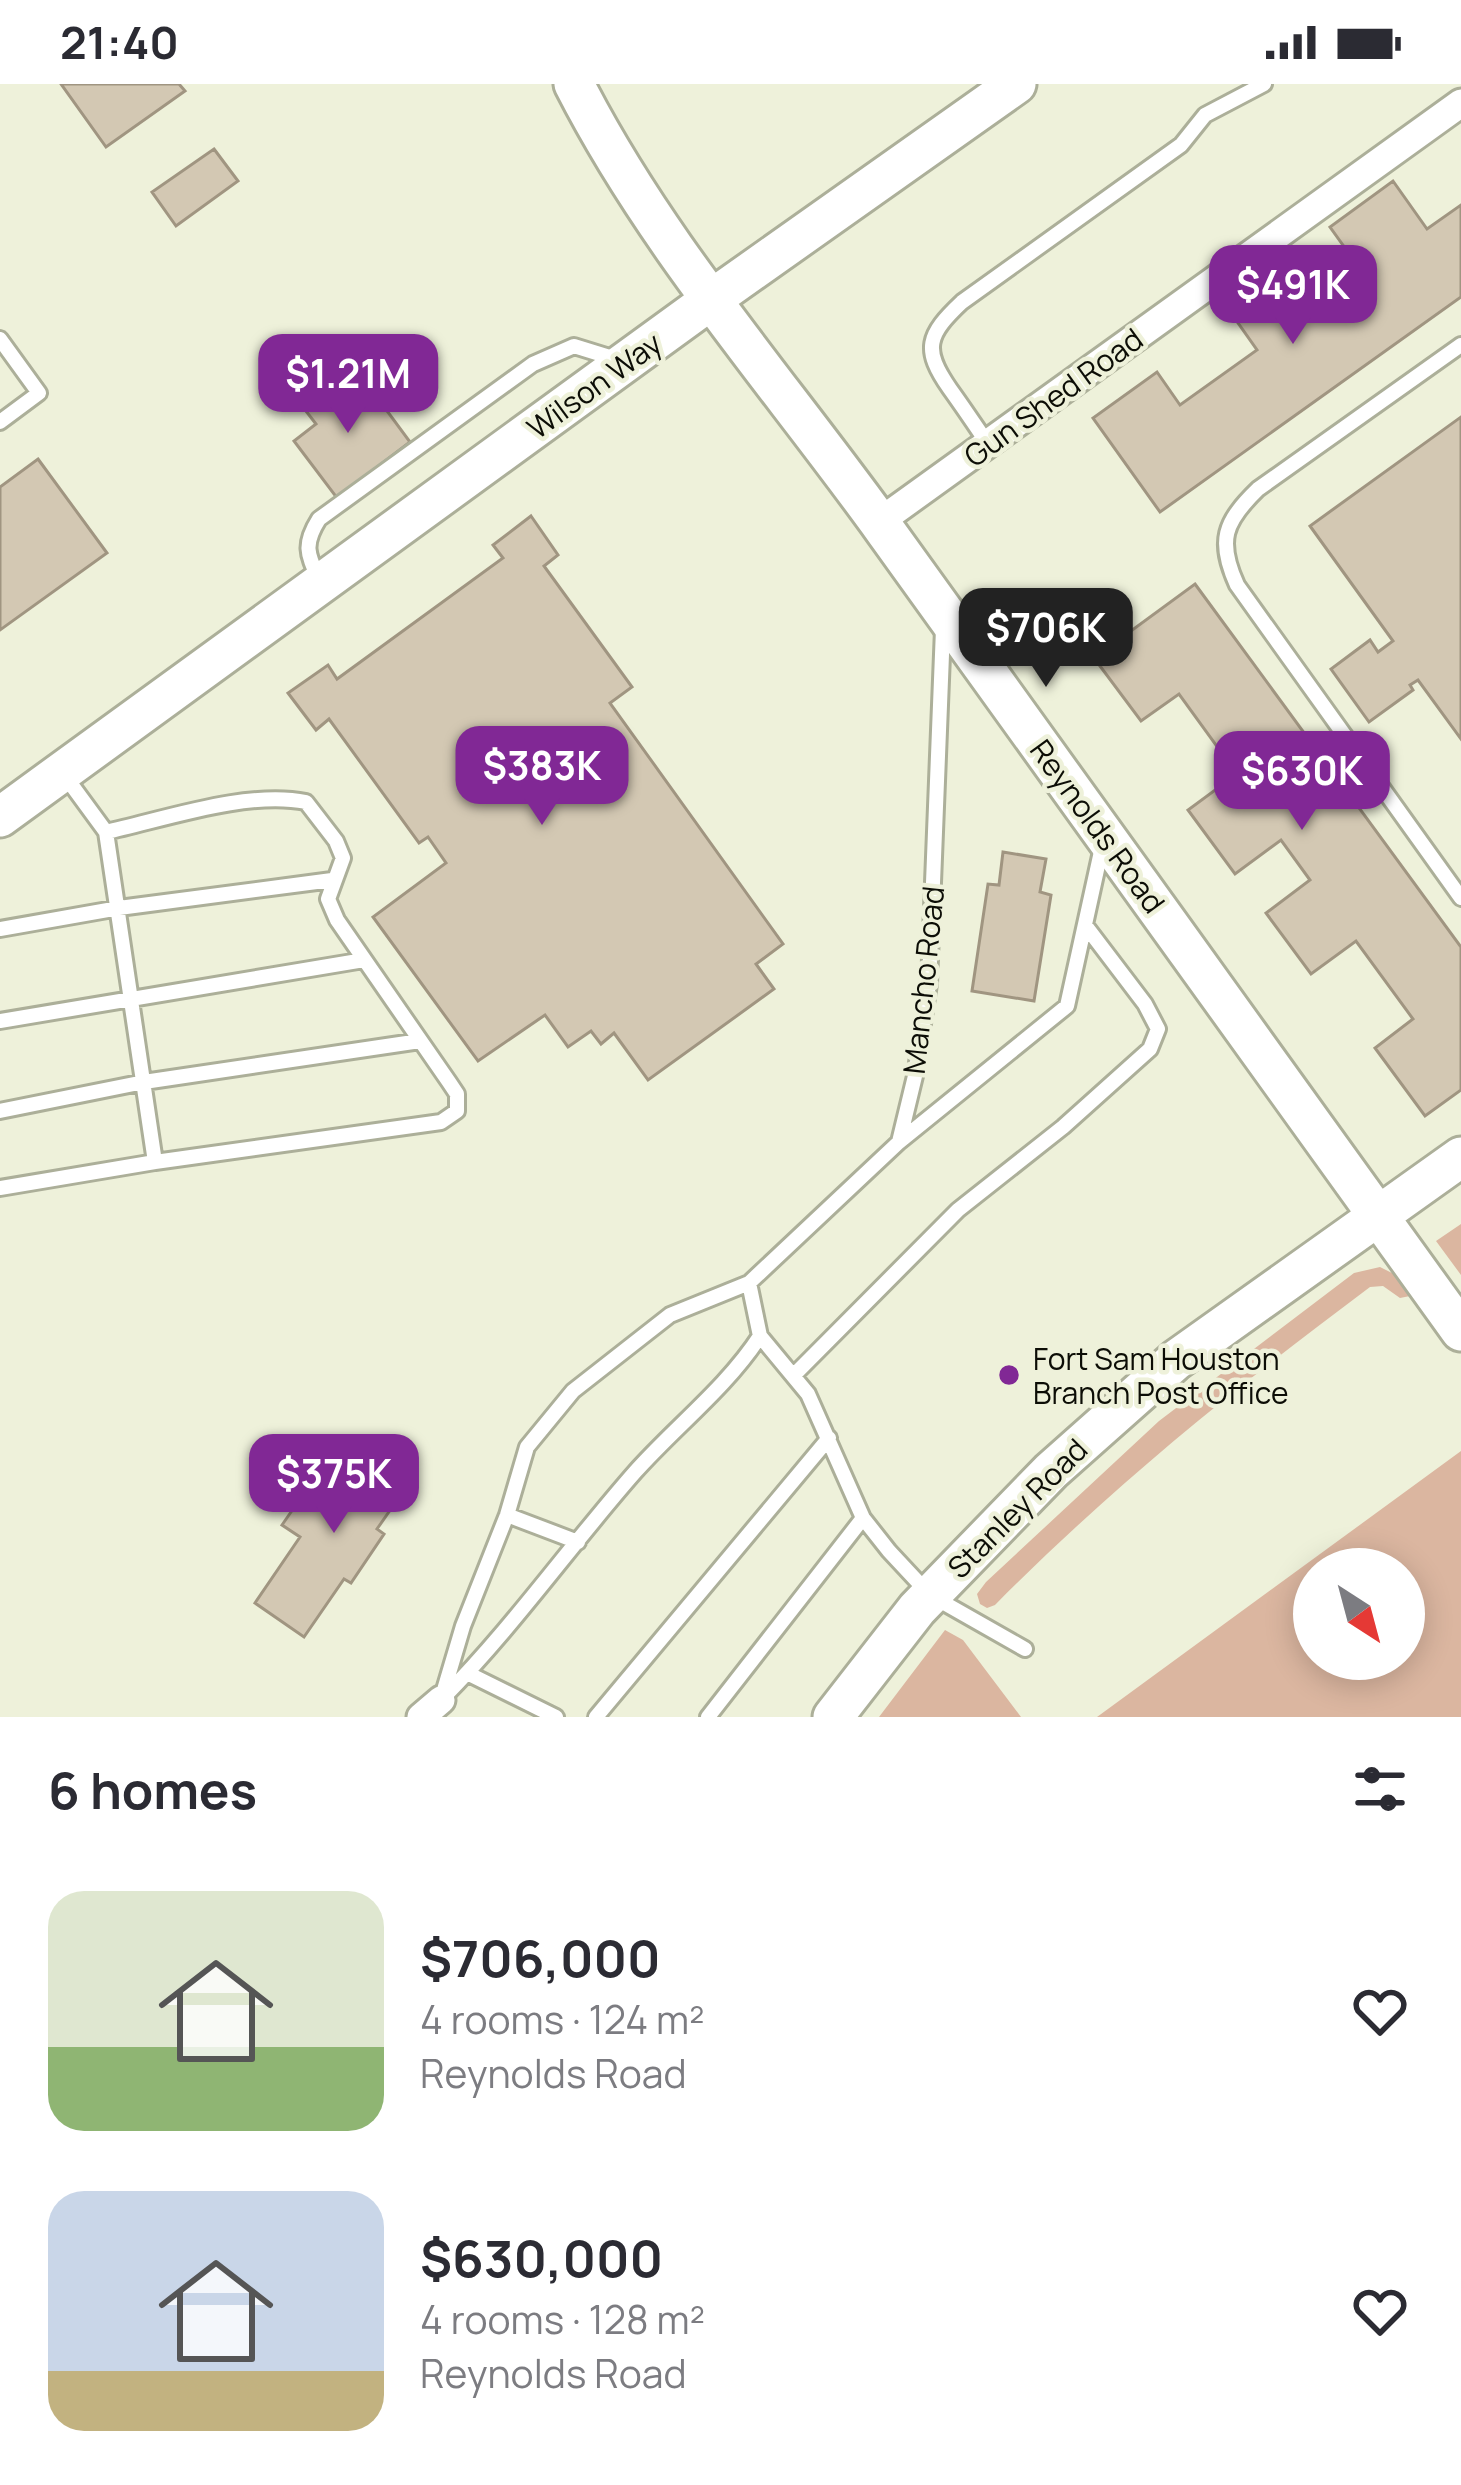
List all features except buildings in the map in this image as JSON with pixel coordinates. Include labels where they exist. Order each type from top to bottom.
[{"type":"street","name":"Reynolds Road","points":[[574,84],[608,152],[712,299],[879,522],[1461,1330]]},
{"type":"street","name":"Wilson Way","points":[[0,817],[1016,84]]},
{"type":"street","name":"Gun Shed Road","points":[[879,522],[1461,104]]},
{"type":"street","name":"Stanley Road","points":[[833,1717],[930,1595],[1034,1487],[1176,1360],[1461,1157]]},
{"type":"lane","points":[[988,444],[931,362],[930,345],[940,322],[1181,145],[1205,115],[1264,84]]},
{"type":"lane","points":[[0,339],[39,393],[0,422]]},
{"type":"lane","points":[[1461,345],[1258,489],[1236,511],[1226,534],[1225,558],[1237,585],[1461,898]]},
{"type":"lane","points":[[321,584],[308,553],[308,536],[319,519],[479,401],[533,364],[574,346],[627,362]]},
{"type":"lane","name":"Mancho Road","points":[[899,1142],[929,984],[944,612]]},
{"type":"lane","points":[[62,772],[106,832],[155,1162]]},
{"type":"lane","points":[[0,1188],[441,1122],[457,1111],[457,1094],[337,920],[328,899],[343,858],[306,802],[284,797],[244,802],[106,832]]},
{"type":"lane","points":[[431,1709],[507,1515],[527,1447],[573,1391],[670,1315],[749,1283],[899,1142],[1067,1006],[1104,836]]},
{"type":"lane","points":[[0,929],[332,880]]},
{"type":"lane","points":[[793,1376],[958,1210],[1063,1127],[1150,1048],[1158,1029],[1145,1004],[1085,925]]},
{"type":"lane","points":[[0,1021],[364,960]]},
{"type":"lane","points":[[0,1111],[144,1082],[420,1041]]},
{"type":"lane","points":[[749,1283],[760,1336],[808,1394],[863,1518],[930,1595],[1025,1649]]},
{"type":"lane","points":[[431,1709],[467,1673],[637,1471],[740,1366],[760,1336]]},
{"type":"lane","points":[[596,1717],[829,1438]]},
{"type":"lane","points":[[507,1515],[578,1542]]},
{"type":"lane","points":[[707,1717],[863,1518]]},
{"type":"lane","points":[[467,1673],[556,1717]]},
{"type":"shaded area","points":[[1461,1224],[1461,1275],[1436,1241]]},
{"type":"shaded area","points":[[1380,1267],[1398,1276],[1410,1296],[1400,1298],[1383,1286],[1370,1287],[1176,1439],[995,1605],[980,1604],[977,1594],[986,1582],[1159,1421],[1354,1273]]},
{"type":"shaded area","points":[[1461,1451],[1461,1717],[1097,1717],[1293,1574],[1293,1680],[1425,1680],[1425,1548],[1328,1548]]},
{"type":"shaded area","points":[[945,1630],[963,1640],[1021,1717],[879,1717]]},
{"type":"place","name":"Fort Sam Houston Branch Post Office","points":[[1009,1375]]}]
